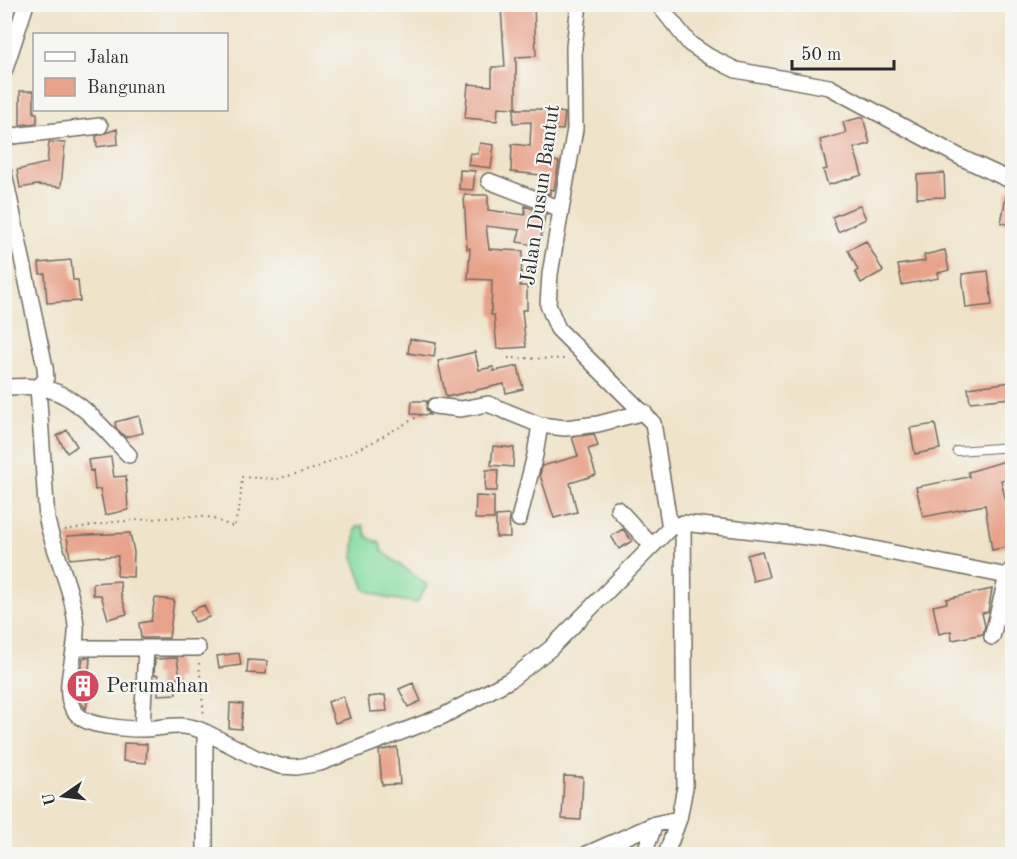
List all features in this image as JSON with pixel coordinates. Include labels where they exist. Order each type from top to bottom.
[{"type":"street","points":[[4,72],[26,4]]},
{"type":"street","name":"Jalan Dusun Bantut","points":[[579,4],[574,47],[575,129],[548,293],[548,305],[558,329],[644,412],[653,423],[656,432],[676,526],[685,787],[668,821]]},
{"type":"street","points":[[658,4],[690,44],[736,70],[829,87],[962,158],[1012,181]]},
{"type":"street","points":[[4,137],[100,126]]},
{"type":"street","points":[[4,173],[45,368],[46,379],[38,387],[44,497],[50,533],[65,576],[76,627],[76,648],[69,698],[77,715],[88,722],[109,727],[142,729],[178,724],[192,726],[256,758],[280,766],[297,767],[320,763],[443,716],[510,680],[550,649],[652,546],[676,526],[825,539],[1010,572],[992,637]]},
{"type":"street","points":[[489,181],[561,209]]},
{"type":"street","points":[[4,387],[38,387],[60,393],[71,399],[129,455]]},
{"type":"street","points":[[435,406],[461,409],[488,404],[540,425],[565,428],[598,424],[644,412]]},
{"type":"street","points":[[519,519],[540,425]]},
{"type":"street","points":[[618,509],[652,546]]},
{"type":"street","points":[[76,648],[198,648]]},
{"type":"street","points":[[142,729],[146,648]]},
{"type":"street","points":[[205,732],[205,855]]},
{"type":"street","points":[[587,855],[668,821]]},
{"type":"street","points":[[644,855],[668,821]]},
{"type":"street","points":[[666,855],[668,821]]},
{"type":"lane","points":[[957,451],[1012,447]]},
{"type":"path","points":[[508,358],[567,358]]},
{"type":"path","points":[[50,533],[114,522],[189,516],[208,517],[234,527],[240,504],[242,477],[277,479],[313,469],[371,443],[435,406]]},
{"type":"path","points":[[198,648],[205,732]]},
{"type":"green space","points":[[363,525],[367,537],[380,543],[382,551],[427,585],[417,603],[386,598],[365,590],[353,557],[356,527]]},
{"type":"building","points":[[534,5],[536,56],[516,57],[516,108],[498,107],[497,121],[465,118],[468,84],[492,86],[492,67],[505,67],[501,8]]},
{"type":"building","points":[[20,91],[33,91],[33,111],[37,113],[37,123],[20,125]]},
{"type":"building","points":[[514,109],[538,109],[565,113],[563,130],[546,129],[546,159],[559,162],[554,190],[550,189],[550,194],[538,190],[541,175],[511,172],[512,144],[530,146],[531,122],[513,123]]},
{"type":"building","points":[[863,117],[870,144],[854,148],[862,175],[828,185],[823,170],[827,169],[820,140],[846,133],[843,122]]},
{"type":"building","points":[[117,129],[118,144],[97,147],[96,136]]},
{"type":"building","points":[[49,142],[65,143],[61,187],[37,185],[20,188],[17,170],[47,163]]},
{"type":"building","points":[[480,143],[494,145],[491,168],[468,165],[470,153],[478,154]]},
{"type":"building","points":[[460,170],[475,171],[473,190],[459,189]]},
{"type":"building","points":[[944,173],[945,197],[917,198],[917,175]]},
{"type":"building","points":[[1007,190],[1012,191],[1012,225],[1001,223]]},
{"type":"building","points":[[464,195],[488,195],[488,210],[525,215],[525,206],[547,214],[539,246],[517,242],[520,230],[486,226],[489,249],[523,251],[520,286],[527,286],[527,310],[522,310],[526,347],[497,349],[494,315],[491,315],[492,280],[468,279],[470,248],[467,249]]},
{"type":"building","points":[[860,205],[866,219],[838,232],[832,217]]},
{"type":"building","points":[[866,241],[883,271],[861,283],[855,272],[858,270],[848,250]]},
{"type":"building","points":[[945,250],[949,270],[938,273],[939,278],[902,285],[898,265],[925,261],[924,255]]},
{"type":"building","points":[[71,260],[73,280],[78,280],[80,301],[47,303],[45,274],[40,274],[39,263]]},
{"type":"building","points":[[988,271],[992,305],[966,308],[962,274]]},
{"type":"building","points":[[410,339],[436,343],[434,357],[408,353]]},
{"type":"building","points":[[475,352],[479,370],[493,367],[494,371],[518,366],[523,389],[506,393],[504,384],[446,397],[438,361]]},
{"type":"building","points":[[1011,382],[1012,398],[970,402],[968,388]]},
{"type":"building","points":[[412,401],[427,401],[426,409],[430,415],[411,414]]},
{"type":"building","points":[[139,416],[143,433],[125,437],[116,428],[115,422]]},
{"type":"building","points":[[935,424],[940,449],[915,454],[910,428]]},
{"type":"building","points":[[67,430],[77,446],[67,453],[57,436]]},
{"type":"building","points":[[594,434],[598,446],[588,449],[596,475],[570,483],[577,512],[554,518],[540,475],[542,466],[578,456],[572,437]]},
{"type":"building","points":[[493,446],[514,448],[513,467],[491,465]]},
{"type":"building","points":[[111,457],[114,477],[126,476],[128,510],[105,515],[100,489],[95,490],[93,470],[90,471],[88,460]]},
{"type":"building","points":[[1012,459],[1012,478],[1001,480],[1012,529],[1012,546],[992,550],[985,505],[923,517],[916,487],[969,477],[968,472]]},
{"type":"building","points":[[486,470],[498,470],[497,491],[485,491]]},
{"type":"building","points":[[476,496],[494,497],[494,519],[475,519]]},
{"type":"building","points":[[509,515],[510,537],[496,537],[496,516]]},
{"type":"building","points":[[623,529],[632,541],[619,549],[611,536]]},
{"type":"building","points":[[130,533],[134,552],[133,577],[117,576],[118,556],[70,559],[67,536]]},
{"type":"building","points":[[762,551],[769,577],[753,581],[747,555]]},
{"type":"building","points":[[120,581],[127,614],[108,619],[101,595],[93,595],[93,583]]},
{"type":"building","points":[[992,589],[988,612],[982,613],[985,626],[983,634],[952,640],[951,631],[939,634],[933,606],[947,603],[946,599]]},
{"type":"building","points":[[155,598],[174,600],[169,638],[141,638],[139,623],[151,621]]},
{"type":"building","points":[[204,605],[209,617],[195,622],[190,611]]},
{"type":"building","points":[[239,653],[241,665],[219,668],[217,656]]},
{"type":"building","points":[[83,658],[90,658],[91,680],[86,709],[81,703],[78,689]]},
{"type":"building","points":[[177,658],[180,678],[175,679],[176,694],[158,695],[158,675],[154,675],[155,659]]},
{"type":"building","points":[[248,660],[267,661],[266,674],[247,673]]},
{"type":"building","points":[[413,683],[421,701],[408,707],[399,689]]},
{"type":"building","points":[[385,695],[387,711],[370,712],[368,697]]},
{"type":"building","points":[[343,696],[350,718],[335,723],[328,702]]},
{"type":"building","points":[[230,703],[243,704],[241,729],[229,728]]},
{"type":"building","points":[[124,743],[147,744],[146,763],[123,761]]},
{"type":"building","points":[[397,747],[400,784],[382,785],[379,751]]},
{"type":"building","points":[[564,776],[583,777],[581,820],[562,819]]},
{"type":"place","name":"Perumahan","points":[[83,686]]}]
